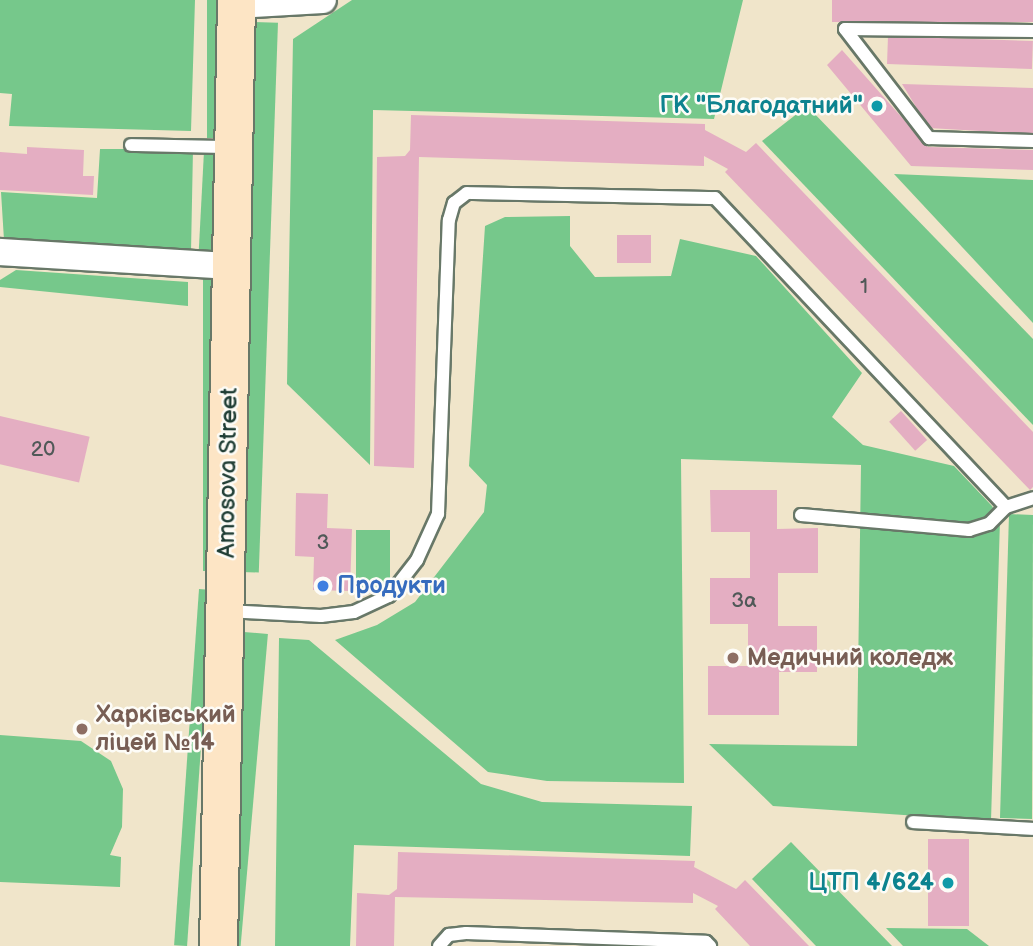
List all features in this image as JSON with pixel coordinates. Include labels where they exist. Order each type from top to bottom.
[{"type":"street","points":[[236,2],[323,0]]},
{"type":"street","name":"Amosova Street","points":[[218,946],[236,2]]},
{"type":"street","points":[[0,252],[230,266]]},
{"type":"lane","points":[[1033,30],[845,29],[929,138],[1033,141]]},
{"type":"lane","points":[[131,145],[233,147]]},
{"type":"lane","points":[[225,611],[321,616],[354,612],[389,596],[418,560],[438,514],[449,220],[454,203],[467,193],[715,198],[1006,507]]},
{"type":"lane","points":[[801,515],[966,530],[989,524],[1006,507],[1033,498]]},
{"type":"lane","points":[[913,822],[1033,829]]},
{"type":"lane","points":[[439,946],[449,936],[466,933],[706,942],[710,946]]},
{"type":"green space","points":[[0,0],[195,0],[191,131],[9,126],[12,94],[0,93]]},
{"type":"green space","points":[[207,0],[225,0],[225,138],[207,138]]},
{"type":"green space","points":[[352,0],[743,0],[714,119],[373,110],[370,465],[287,384],[293,39]]},
{"type":"green space","points":[[253,22],[278,23],[259,573],[234,572]]},
{"type":"green space","points":[[807,106],[1033,339],[1033,425],[762,141]]},
{"type":"green space","points":[[100,149],[193,149],[191,252],[4,240],[1,192],[97,198]]},
{"type":"green space","points":[[204,151],[221,152],[216,251],[199,250]]},
{"type":"green space","points":[[894,174],[1033,180],[1033,323]]},
{"type":"green space","points":[[570,216],[570,246],[595,277],[671,276],[680,239],[756,256],[862,373],[832,417],[863,445],[954,466],[992,506],[1000,520],[991,821],[773,806],[709,744],[857,746],[861,465],[681,459],[684,783],[547,781],[488,772],[335,640],[377,625],[415,602],[484,512],[487,485],[469,466],[485,226],[505,217]]},
{"type":"green space","points":[[16,270],[188,282],[188,306],[0,287],[0,280]]},
{"type":"green space","points":[[203,279],[218,279],[218,571],[203,571]]},
{"type":"green space","points":[[1009,514],[1033,515],[1032,819],[1000,818]]},
{"type":"green space","points":[[356,530],[390,530],[390,592],[356,592]]},
{"type":"green space","points":[[199,589],[212,590],[187,946],[174,945]]},
{"type":"green space","points":[[244,632],[268,634],[241,946],[217,945]]},
{"type":"green space","points":[[279,638],[309,640],[481,784],[542,802],[692,806],[690,856],[354,845],[350,946],[275,946]]},
{"type":"green space","points":[[0,735],[81,741],[111,761],[123,789],[122,827],[110,855],[121,857],[120,887],[0,882]]},
{"type":"green space","points":[[791,842],[892,946],[816,946],[752,879]]},
{"type":"green space","points":[[886,928],[967,929],[989,946],[903,946]]},
{"type":"building","points":[[832,0],[1033,0],[1033,22],[832,22]]},
{"type":"building","points":[[888,36],[1033,41],[1032,69],[887,64]]},
{"type":"building","name":"ГК \"Благодатний\"","points":[[842,50],[928,147],[1033,150],[1033,170],[911,166],[827,65]]},
{"type":"building","points":[[902,84],[1033,88],[1033,134],[929,128]]},
{"type":"building","points":[[411,115],[705,124],[705,130],[746,152],[756,143],[1033,432],[1033,487],[1030,490],[725,172],[728,169],[704,156],[704,166],[419,157],[414,468],[374,466],[377,157],[405,156],[410,150]]},
{"type":"building","points":[[27,147],[84,150],[83,176],[94,176],[93,195],[0,190],[0,152],[27,154]]},
{"type":"building","points":[[617,235],[651,235],[651,263],[617,263]]},
{"type":"building","points":[[901,411],[927,440],[915,451],[889,422]]},
{"type":"building","points":[[0,416],[90,437],[79,482],[0,464]]},
{"type":"building","points":[[710,490],[777,490],[777,529],[818,528],[818,573],[778,573],[778,626],[817,626],[817,672],[779,672],[779,715],[708,715],[708,666],[748,666],[748,624],[710,624],[710,578],[750,578],[750,532],[711,532]]},
{"type":"building","points":[[296,493],[328,494],[327,528],[352,529],[350,591],[313,590],[314,557],[295,556]]},
{"type":"building","name":"ЦТП 4/624","points":[[928,839],[969,839],[969,926],[928,926]]},
{"type":"building","points":[[398,852],[695,861],[694,867],[736,889],[745,880],[809,946],[750,946],[715,909],[718,906],[693,893],[693,903],[395,897],[394,946],[356,946],[357,893],[389,895],[397,889]]},
{"type":"place","name":"ГК \"Благодатний\"","points":[[877,106]]},
{"type":"place","name":"Продукти","points":[[323,586]]},
{"type":"place","name":"Медичний коледж","points":[[733,658]]},
{"type":"place","name":"Харківський ліцей №14","points":[[82,729]]},
{"type":"place","name":"ЦТП 4/624","points":[[948,883]]}]
